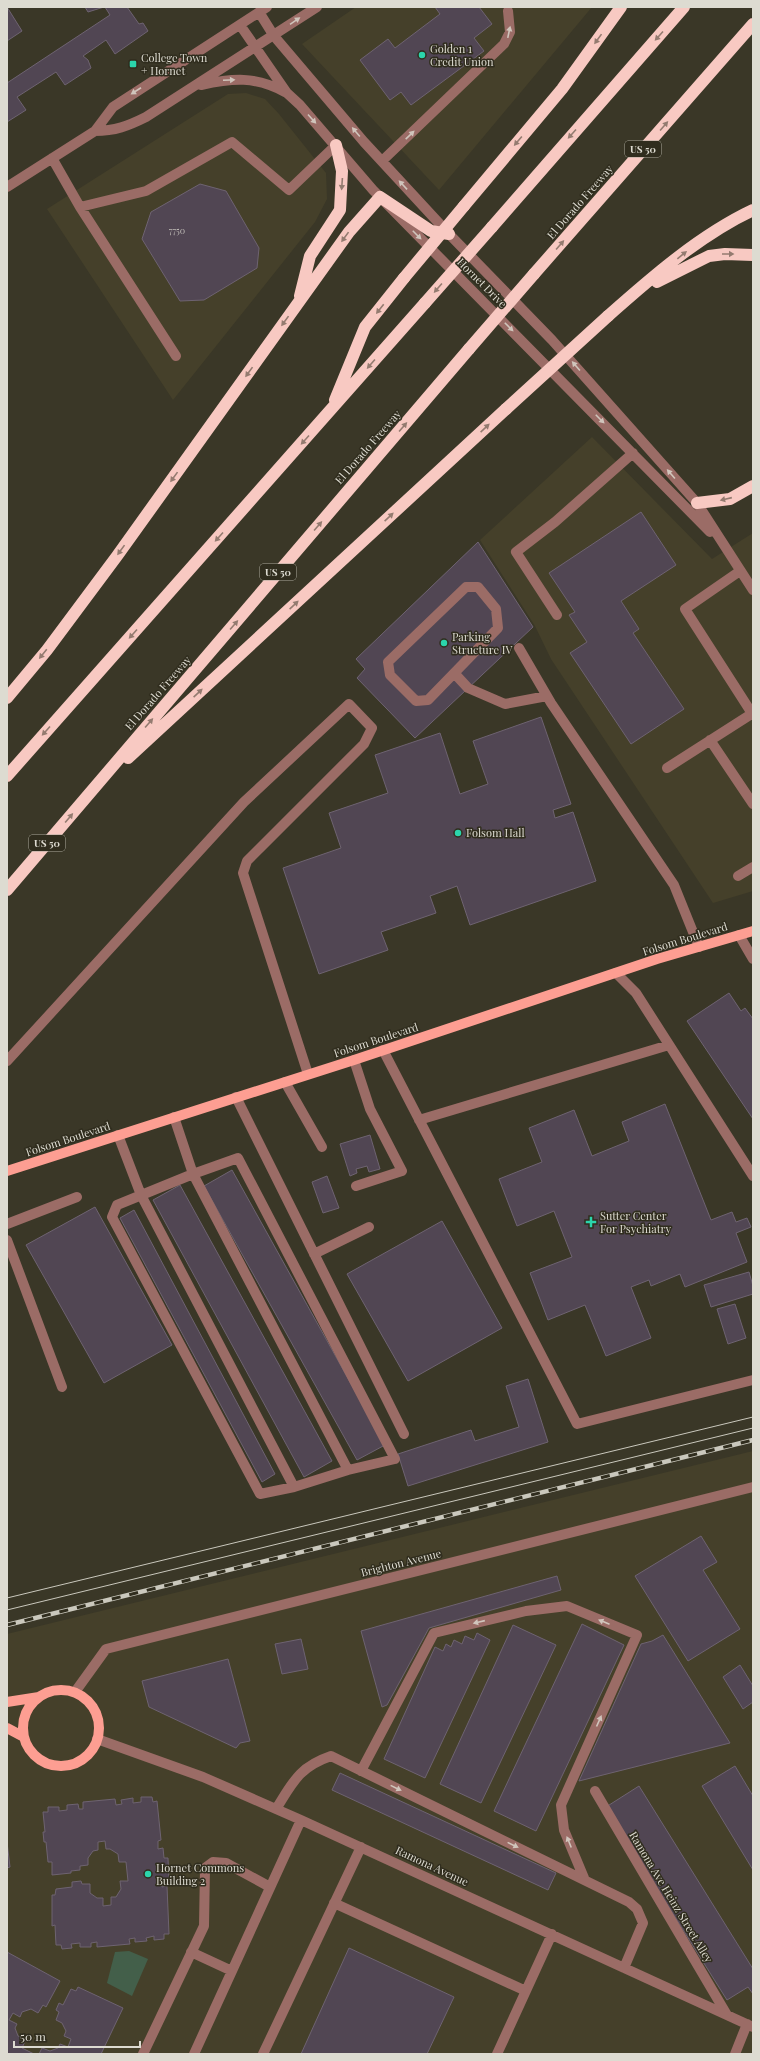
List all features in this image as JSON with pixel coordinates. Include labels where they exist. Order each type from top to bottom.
[{"type":"highway","points":[[331,410],[365,327],[562,88],[621,7]]},
{"type":"highway","points":[[7,776],[331,410],[684,7]]},
{"type":"highway","name":"El Dorado Freeway","points":[[7,890],[469,349],[753,24]]},
{"type":"highway","points":[[298,303],[310,256],[340,210],[342,171],[336,145]]},
{"type":"highway","points":[[7,698],[47,650],[117,556],[349,232],[380,197],[431,231],[449,234]]},
{"type":"highway","points":[[88,796],[608,316],[695,245],[737,217],[753,210]]},
{"type":"highway","points":[[630,297],[709,256],[725,254],[753,255]]},
{"type":"highway","points":[[697,504],[730,499],[753,486]]},
{"type":"main road","name":"Folsom Boulevard","points":[[7,1171],[354,1060],[616,973],[753,931]]},
{"type":"main road","points":[[63,1689],[75,1692],[86,1699],[94,1708],[98,1720],[99,1733],[87,1755],[77,1762],[65,1766],[52,1765],[41,1760],[31,1752],[24,1737],[24,1717],[30,1706],[39,1697],[50,1691],[63,1689]]},
{"type":"main road","points":[[7,1702],[39,1697]]},
{"type":"main road","points":[[7,1728],[24,1737]]},
{"type":"street","points":[[95,131],[112,131],[126,128],[146,117],[317,7]]},
{"type":"street","points":[[7,186],[95,131],[113,107],[263,10]]},
{"type":"street","name":"Hornet Drive","points":[[263,10],[274,36],[382,161],[449,234],[552,340],[697,504],[753,590]]},
{"type":"street","points":[[382,161],[504,44],[510,32],[508,11]]},
{"type":"street","name":"Hornet Drive","points":[[240,25],[287,93],[336,145],[380,197],[723,544]]},
{"type":"street","points":[[191,88],[224,80],[247,79],[261,81],[287,93]]},
{"type":"street","points":[[80,207],[146,191],[232,142],[289,190],[336,145]]},
{"type":"street","points":[[52,158],[80,207],[176,356]]},
{"type":"street","points":[[557,615],[516,552],[555,522],[634,453]]},
{"type":"street","points":[[667,768],[753,714],[685,609],[740,571]]},
{"type":"street","points":[[466,587],[478,587],[496,609],[498,628],[455,674],[428,700],[416,701],[390,675],[388,662],[466,587]]},
{"type":"street","points":[[519,648],[547,696],[674,885],[700,947]]},
{"type":"street","points":[[455,674],[468,688],[505,704],[547,696]]},
{"type":"street","points":[[7,1062],[244,802],[349,704],[372,728],[364,744],[247,861],[243,873],[308,1074]]},
{"type":"street","points":[[710,740],[753,804]]},
{"type":"street","points":[[738,876],[753,867]]},
{"type":"street","points":[[739,935],[753,959]]},
{"type":"street","points":[[616,973],[636,993],[753,1176]]},
{"type":"street","points":[[419,1120],[669,1045]]},
{"type":"street","points":[[383,1050],[577,1424],[753,1380]]},
{"type":"street","points":[[354,1060],[370,1109],[402,1171],[356,1186]]},
{"type":"street","points":[[285,1082],[322,1147]]},
{"type":"street","points":[[236,1097],[404,1434]]},
{"type":"street","points":[[174,1117],[193,1174],[348,1470]]},
{"type":"street","points":[[118,1135],[141,1195],[294,1487]]},
{"type":"street","points":[[238,1158],[395,1459],[348,1470],[294,1487],[260,1494],[112,1217],[117,1205],[141,1195],[238,1158]]},
{"type":"street","points":[[7,1224],[77,1197]]},
{"type":"street","points":[[314,1254],[369,1227]]},
{"type":"street","points":[[7,1240],[62,1387]]},
{"type":"street","name":"Brighton Avenue","points":[[75,1692],[106,1649],[752,1489]]},
{"type":"street","points":[[361,1771],[434,1633],[526,1611],[567,1606],[637,1635],[561,1805],[564,1830],[584,1878]]},
{"type":"street","name":"Ramona Avenue","points":[[97,1739],[203,1777],[361,1847],[750,2025]]},
{"type":"street","points":[[276,1809],[297,1776],[314,1762],[331,1756],[584,1878],[629,1902],[637,1909],[643,1923],[624,1968]]},
{"type":"street","name":"Ramona Ave Heinz Street Alley","points":[[595,1791],[727,2015]]},
{"type":"street","points":[[194,2054],[301,1820]]},
{"type":"street","points":[[263,2054],[361,1847]]},
{"type":"street","points":[[143,2054],[204,1926],[203,1888],[205,1868],[213,1862],[226,1863],[270,1887]]},
{"type":"street","points":[[334,1904],[526,1991]]},
{"type":"street","points":[[497,2054],[552,1934]]},
{"type":"street","points":[[191,1952],[232,1971]]},
{"type":"street","points":[[735,2054],[750,2025]]},
{"type":"shaded area","points":[[356,7],[592,7],[439,190],[302,44]]},
{"type":"shaded area","points":[[246,93],[265,99],[279,114],[326,173],[327,199],[315,222],[173,400],[47,209],[228,94]]},
{"type":"shaded area","points":[[592,437],[712,559],[753,533],[753,891],[713,903],[551,659],[535,626],[480,540]]},
{"type":"shaded area","points":[[753,1451],[753,2054],[7,2054],[7,1634]]},
{"type":"green space","points":[[129,1951],[148,1959],[132,1996],[107,1983],[115,1952]]},
{"type":"building","points":[[7,7],[22,31],[7,41]]},
{"type":"building","points":[[85,7],[104,7],[88,12]]},
{"type":"building","points":[[105,7],[127,7],[139,24],[143,23],[148,31],[115,54],[106,40],[83,56],[88,60],[91,68],[65,85],[56,72],[17,97],[26,110],[7,122],[7,83],[110,15]]},
{"type":"building","name":"Golden 1 Credit Union","points":[[435,7],[479,7],[492,24],[474,38],[484,51],[411,105],[401,92],[390,100],[360,60],[388,39],[395,48],[440,14]]},
{"type":"building","points":[[200,184],[226,191],[259,248],[257,268],[204,300],[180,301],[142,239],[151,212]]},
{"type":"building","points":[[641,512],[676,565],[621,601],[639,629],[633,633],[684,709],[631,744],[570,653],[587,642],[569,615],[575,612],[549,573]]},
{"type":"building","name":"Parking Structure IV","points":[[478,542],[533,627],[415,738],[357,678],[365,669],[356,659]]},
{"type":"building","name":"Folsom Hall","points":[[541,717],[571,804],[553,810],[555,818],[573,812],[596,881],[470,925],[457,886],[430,896],[436,913],[381,932],[388,950],[319,974],[283,868],[341,848],[329,813],[388,793],[375,755],[440,733],[460,794],[488,784],[473,741]]},
{"type":"building","points":[[729,993],[741,1011],[745,1008],[753,1019],[753,1119],[687,1021]]},
{"type":"building","points":[[665,1104],[711,1220],[732,1212],[736,1222],[747,1218],[751,1227],[736,1233],[747,1262],[685,1287],[680,1274],[651,1286],[649,1280],[631,1287],[651,1338],[606,1356],[585,1305],[548,1320],[530,1273],[572,1257],[554,1211],[517,1226],[499,1179],[542,1162],[529,1128],[574,1110],[592,1156],[629,1141],[622,1122]]},
{"type":"building","points":[[370,1135],[380,1169],[369,1172],[367,1166],[356,1169],[357,1173],[350,1176],[340,1144]]},
{"type":"building","points":[[232,1170],[385,1445],[357,1460],[204,1186]]},
{"type":"building","points":[[327,1176],[339,1208],[323,1213],[312,1182]]},
{"type":"building","points":[[180,1185],[332,1461],[304,1477],[153,1200]]},
{"type":"building","points":[[95,1207],[172,1345],[104,1383],[26,1245]]},
{"type":"building","points":[[134,1210],[275,1474],[262,1482],[120,1218]]},
{"type":"building","points":[[442,1221],[502,1328],[408,1381],[347,1274]]},
{"type":"building","points":[[749,1272],[753,1286],[753,1294],[711,1307],[704,1285]]},
{"type":"building","points":[[735,1304],[746,1338],[728,1344],[717,1309]]},
{"type":"building","points":[[528,1379],[548,1442],[408,1486],[398,1454],[471,1430],[475,1441],[519,1427],[506,1386]]},
{"type":"building","points":[[701,1536],[717,1562],[703,1570],[740,1629],[688,1661],[635,1576]]},
{"type":"building","points":[[557,1576],[561,1590],[429,1628],[387,1705],[382,1707],[361,1631]]},
{"type":"building","points":[[582,1624],[624,1645],[536,1831],[494,1811]]},
{"type":"building","points":[[513,1625],[556,1645],[481,1803],[440,1784]]},
{"type":"building","points":[[477,1633],[490,1640],[425,1778],[384,1759],[435,1647],[443,1651],[446,1644],[451,1647],[454,1640],[462,1644],[465,1636],[474,1640]]},
{"type":"building","points":[[663,1635],[730,1743],[579,1781],[641,1644],[652,1641]]},
{"type":"building","points":[[301,1639],[308,1669],[282,1674],[275,1644]]},
{"type":"building","points":[[228,1659],[250,1741],[240,1743],[236,1748],[149,1707],[142,1681]]},
{"type":"building","points":[[740,1665],[753,1686],[753,1702],[743,1709],[723,1677]]},
{"type":"building","points":[[735,1766],[753,1796],[753,1870],[702,1786]]},
{"type":"building","points":[[340,1773],[556,1873],[548,1890],[332,1790]]},
{"type":"building","points":[[639,1786],[753,1969],[753,1994],[748,1987],[727,2000],[606,1807]]},
{"type":"building","name":"Hornet Commons Building 2","points":[[141,1797],[152,1797],[153,1802],[157,1801],[161,1840],[158,1841],[158,1849],[163,1848],[164,1858],[168,1858],[169,1881],[162,1883],[162,1887],[167,1886],[169,1934],[164,1934],[164,1939],[154,1940],[154,1936],[146,1938],[147,1941],[135,1942],[135,1938],[129,1939],[130,1944],[97,1947],[97,1942],[91,1943],[91,1947],[80,1947],[80,1943],[71,1944],[72,1948],[62,1949],[61,1945],[56,1945],[55,1925],[52,1926],[52,1895],[55,1895],[56,1889],[72,1887],[72,1882],[81,1881],[82,1884],[90,1884],[90,1893],[97,1898],[103,1898],[103,1906],[111,1905],[111,1897],[116,1897],[121,1889],[120,1881],[128,1881],[126,1862],[119,1862],[118,1854],[110,1849],[106,1849],[105,1841],[98,1842],[98,1850],[93,1851],[88,1858],[88,1865],[80,1866],[80,1870],[71,1871],[71,1873],[52,1875],[52,1862],[48,1862],[46,1842],[44,1842],[43,1832],[45,1832],[43,1812],[48,1812],[48,1807],[59,1807],[59,1811],[67,1810],[67,1805],[78,1804],[79,1809],[83,1809],[83,1802],[115,1799],[116,1805],[122,1804],[121,1800],[133,1798],[133,1803],[141,1802]]},
{"type":"building","points":[[7,1842],[10,1867],[7,1868]]},
{"type":"building","points":[[349,1948],[454,1997],[427,2054],[301,2054]]},
{"type":"building","points":[[7,1952],[60,1981],[46,2007],[43,2005],[38,2013],[31,2009],[22,2012],[20,2017],[13,2013],[9,2020],[17,2024],[15,2028],[18,2036],[26,2039],[22,2048],[34,2054],[7,2054]]},
{"type":"building","points":[[78,1987],[123,2008],[101,2054],[39,2054],[42,2048],[50,2051],[58,2048],[60,2044],[68,2047],[71,2039],[64,2036],[66,2031],[62,2023],[56,2020],[59,2012],[56,2010],[59,2003],[63,2005],[71,1989],[76,1991]]},
{"type":"tram line","points":[[7,1598],[753,1417]]},
{"type":"tram line","points":[[7,1610],[753,1428]]},
{"type":"railway","points":[[7,1625],[753,1440]]},
{"type":"place","name":"Golden 1 Credit Union","points":[[422,55]]},
{"type":"place","name":"College Town + Hornet","points":[[133,64]]},
{"type":"place","name":"Parking Structure IV","points":[[444,643]]},
{"type":"place","name":"Folsom Hall","points":[[458,833]]},
{"type":"place","name":"Sutter Center For Psychiatry","points":[[591,1222]]},
{"type":"place","name":"Hornet Commons Building 2","points":[[148,1874]]}]
